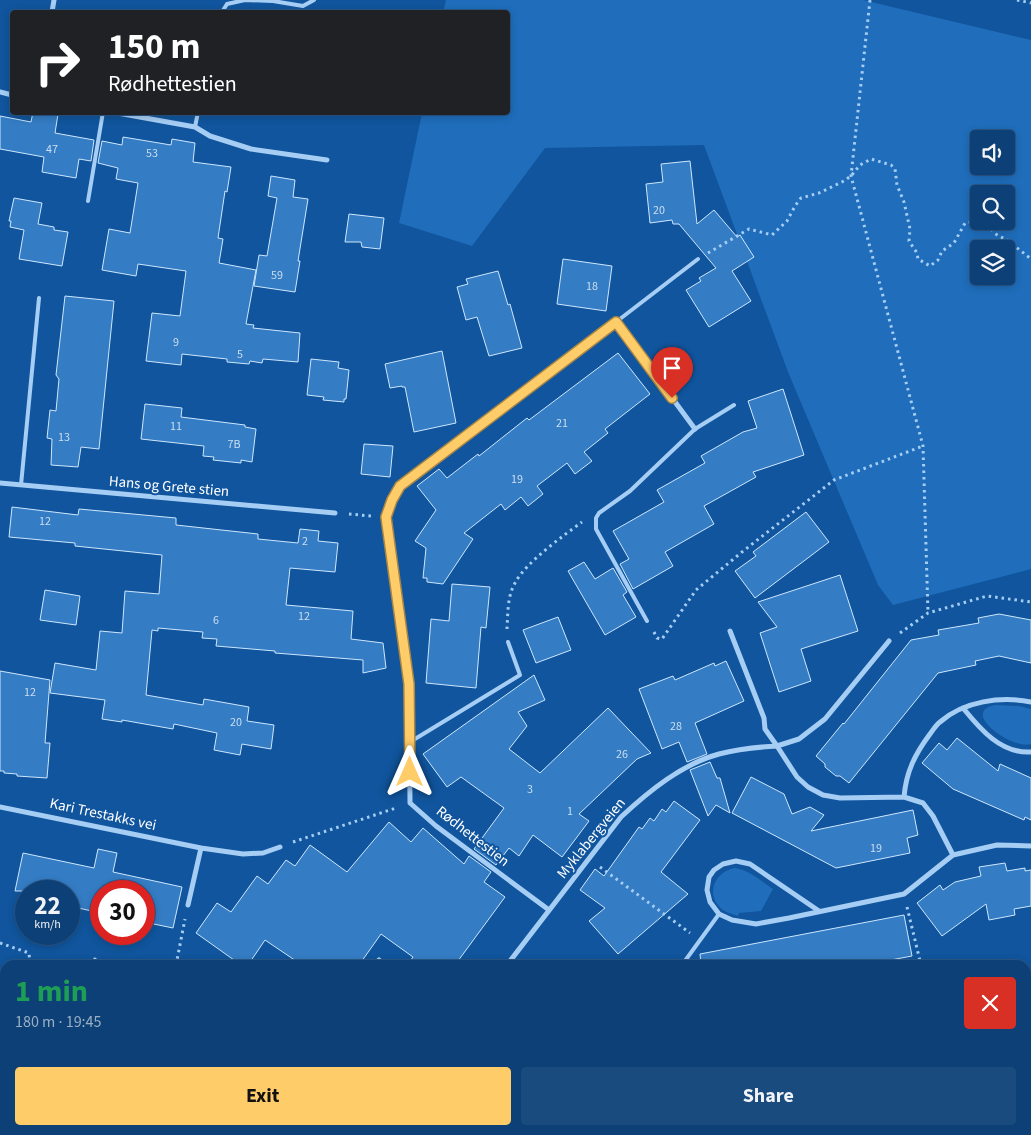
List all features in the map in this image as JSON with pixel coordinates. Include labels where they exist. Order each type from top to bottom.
[{"type":"street","points":[[129,115],[195,127],[210,136],[251,149],[326,160]]},
{"type":"street","points":[[410,803],[409,684],[386,517],[392,500],[400,486],[616,322],[695,428]]},
{"type":"street","name":"Hans og Grete stien","points":[[0,483],[335,513]]},
{"type":"street","points":[[730,631],[764,718],[765,729],[797,777],[823,795],[840,798],[904,797],[923,803],[933,816],[953,856]]},
{"type":"street","name":"Myklabergveien","points":[[511,960],[621,816],[643,796],[693,765],[718,754],[777,746],[799,739],[826,719],[889,641]]},
{"type":"street","points":[[904,797],[905,783],[910,766],[918,750],[939,722],[963,708],[992,700],[1017,699],[1031,702]]},
{"type":"street","points":[[963,708],[978,726],[998,743],[1014,751],[1031,752]]},
{"type":"street","name":"Rødhettestien","points":[[410,803],[436,826],[549,910]]},
{"type":"street","name":"Kari Trestakks vei","points":[[0,807],[201,848],[243,854],[263,853],[280,847]]},
{"type":"street","points":[[819,911],[750,864],[736,861],[723,864],[714,870],[709,877],[707,890],[710,902],[720,914],[732,920],[756,924],[904,894],[953,856],[997,846],[1031,846]]},
{"type":"street","points":[[188,905],[201,848]]},
{"type":"lane","points":[[223,10],[227,4],[244,0],[273,1],[303,6],[314,0]]},
{"type":"lane","points":[[88,201],[102,115]]},
{"type":"lane","points":[[195,127],[197,115]]},
{"type":"lane","points":[[616,322],[698,259]]},
{"type":"lane","points":[[21,485],[39,298]]},
{"type":"lane","points":[[647,621],[596,529],[596,518],[599,513],[630,490],[695,428],[734,405]]},
{"type":"lane","points":[[410,742],[520,675],[508,642]]},
{"type":"lane","points":[[686,960],[720,914]]},
{"type":"path","points":[[870,0],[851,176],[924,446],[928,613]]},
{"type":"path","points":[[1017,0],[1031,3]]},
{"type":"path","points":[[698,259],[749,229],[772,235],[787,221],[801,198],[819,193],[842,182],[851,176],[860,165],[871,159],[893,167],[910,229],[909,241],[918,259],[930,266],[938,260],[942,251],[954,243],[965,223],[970,222]]},
{"type":"path","points":[[992,230],[1031,259]]},
{"type":"path","points":[[662,639],[696,590],[834,480],[924,446]]},
{"type":"path","points":[[335,513],[386,517]]},
{"type":"path","points":[[508,642],[509,600],[515,583],[524,571],[553,544],[584,520],[596,518]]},
{"type":"path","points":[[889,641],[928,613],[987,596],[1031,602]]},
{"type":"path","points":[[280,847],[410,803]]},
{"type":"path","points":[[589,860],[700,940]]},
{"type":"path","points":[[904,894],[920,960]]},
{"type":"path","points":[[177,960],[188,905]]},
{"type":"path","points":[[0,943],[29,953],[30,960]]},
{"type":"shaded area","points":[[446,0],[863,0],[1031,40],[1031,569],[893,605],[878,585],[788,372],[704,145],[545,148],[472,246],[399,223],[422,115],[510,115],[510,10],[444,10]]},
{"type":"shaded area","points":[[995,705],[1019,706],[1031,709],[1031,744],[1012,741],[992,729],[983,715],[985,709]]},
{"type":"shaded area","points":[[734,868],[749,873],[773,889],[761,911],[739,913],[738,916],[725,911],[717,904],[713,892],[714,886],[721,875]]},
{"type":"building","points":[[32,115],[58,115],[55,133],[94,140],[91,161],[79,159],[76,178],[42,172],[44,157],[0,149],[0,116],[31,122]]},
{"type":"building","points":[[123,137],[171,145],[172,139],[195,143],[193,162],[231,167],[227,192],[225,191],[218,238],[223,239],[219,263],[256,270],[246,324],[254,325],[253,328],[300,333],[298,362],[263,359],[262,363],[250,361],[249,364],[227,362],[227,359],[182,354],[181,365],[146,361],[152,313],[180,316],[186,271],[138,264],[136,276],[102,270],[109,229],[130,233],[138,183],[116,179],[118,168],[98,163],[102,141],[122,145]]},
{"type":"building","points":[[690,161],[697,224],[714,210],[737,237],[740,235],[754,257],[732,271],[751,301],[709,327],[686,290],[701,281],[699,278],[716,268],[679,224],[673,224],[672,220],[650,223],[646,184],[663,182],[661,164]]},
{"type":"building","points":[[271,176],[295,180],[293,197],[308,199],[295,292],[254,286],[259,255],[267,256],[277,198],[268,196]]},
{"type":"building","points":[[14,198],[42,203],[38,224],[54,227],[54,230],[68,232],[62,266],[19,259],[24,230],[10,227],[11,221],[9,221]]},
{"type":"building","points":[[349,214],[384,218],[380,249],[362,247],[361,242],[345,242]]},
{"type":"building","points":[[563,259],[612,266],[606,311],[557,304]]},
{"type":"building","points":[[498,271],[508,305],[510,304],[522,348],[489,356],[477,317],[466,320],[457,287],[468,284],[466,279]]},
{"type":"building","points":[[65,296],[114,301],[99,449],[81,447],[78,467],[51,465],[52,439],[47,438],[50,410],[56,411],[59,379],[56,375]]},
{"type":"building","points":[[442,351],[456,423],[414,432],[405,387],[390,388],[385,364]]},
{"type":"building","points":[[618,353],[650,394],[605,429],[608,433],[584,452],[592,461],[575,474],[567,463],[537,486],[543,494],[528,506],[521,497],[505,510],[501,504],[464,533],[473,539],[443,584],[427,582],[427,578],[423,578],[426,548],[415,541],[436,510],[417,486],[439,469],[447,478],[478,454],[479,456],[527,418],[529,420]]},
{"type":"building","points":[[311,359],[339,362],[338,368],[349,370],[346,399],[344,399],[344,402],[323,400],[324,397],[307,395]]},
{"type":"building","points":[[783,389],[804,455],[753,472],[756,477],[704,506],[714,524],[665,552],[673,566],[633,589],[620,564],[629,559],[613,531],[664,502],[657,490],[705,463],[701,456],[743,432],[757,428],[748,401]]},
{"type":"building","points":[[145,404],[182,408],[181,417],[245,425],[245,427],[256,429],[252,462],[241,460],[241,463],[213,460],[214,457],[203,456],[204,446],[141,439]]},
{"type":"building","points":[[364,444],[393,446],[390,477],[361,474]]},
{"type":"building","points":[[12,507],[78,515],[79,509],[176,518],[176,525],[258,534],[258,539],[298,543],[300,529],[319,531],[318,541],[338,543],[335,572],[290,568],[286,605],[353,611],[351,639],[383,643],[386,668],[363,673],[363,660],[216,646],[217,639],[202,638],[203,632],[158,628],[158,631],[152,630],[146,695],[203,705],[204,699],[249,707],[247,721],[274,725],[271,749],[242,744],[240,755],[214,750],[217,733],[174,724],[173,729],[122,720],[122,722],[102,719],[105,700],[50,693],[55,663],[96,670],[100,631],[122,633],[125,591],[159,594],[162,555],[75,546],[75,543],[9,537]]},
{"type":"building","points":[[806,512],[829,542],[755,598],[735,571],[756,556],[753,552]]},
{"type":"building","points":[[584,562],[595,579],[613,568],[627,592],[623,595],[636,617],[605,635],[568,571]]},
{"type":"building","points":[[840,575],[858,631],[801,649],[811,681],[779,692],[760,633],[777,627],[758,602]]},
{"type":"building","points":[[452,584],[490,587],[486,628],[481,627],[476,688],[426,683],[431,619],[449,621]]},
{"type":"building","points":[[45,590],[80,596],[76,625],[40,620]]},
{"type":"building","points":[[999,614],[1031,620],[1031,663],[999,656],[975,661],[976,665],[938,673],[849,783],[825,767],[825,764],[816,756],[911,640],[939,635],[938,630],[979,623],[978,618]]},
{"type":"building","points":[[558,617],[571,650],[536,663],[523,630]]},
{"type":"building","points":[[726,661],[744,701],[695,723],[707,754],[687,762],[679,742],[662,749],[639,689],[673,676],[675,680],[714,663],[715,666]]},
{"type":"building","points":[[0,671],[50,680],[45,743],[50,743],[47,778],[17,776],[17,774],[0,771]]},
{"type":"building","points":[[534,675],[545,700],[518,712],[527,726],[509,749],[540,773],[608,708],[651,753],[637,759],[579,814],[589,821],[562,857],[533,835],[519,856],[509,848],[496,865],[474,849],[504,808],[461,777],[447,787],[423,754]]},
{"type":"building","points":[[957,738],[998,771],[1000,764],[1031,778],[1031,820],[1025,817],[1024,820],[953,789],[922,763],[939,743],[947,750]]},
{"type":"building","points":[[710,762],[717,778],[720,778],[730,813],[716,805],[708,816],[690,770]]},
{"type":"building","points":[[751,777],[784,794],[792,814],[810,807],[824,815],[811,831],[913,810],[918,835],[907,838],[910,853],[836,868],[732,813]]},
{"type":"building","points":[[674,801],[700,820],[661,872],[688,894],[618,954],[589,921],[605,908],[580,890],[595,869],[604,876],[639,827],[642,829],[650,818],[654,821],[662,809],[666,812]]},
{"type":"building","points":[[389,822],[411,842],[423,828],[464,864],[469,856],[491,872],[484,882],[505,897],[459,960],[411,960],[413,957],[381,934],[363,960],[295,960],[265,940],[251,960],[234,960],[196,933],[217,903],[231,912],[257,876],[268,884],[286,860],[295,866],[310,845],[347,872]]},
{"type":"building","points":[[98,849],[117,853],[113,872],[150,880],[90,880],[90,911],[80,908],[80,880],[17,880],[23,853],[94,868]]},
{"type":"building","points":[[1005,863],[1007,871],[1025,868],[1025,871],[1031,870],[1031,906],[1014,909],[1015,915],[989,920],[986,904],[942,936],[917,903],[940,885],[943,890],[955,882],[981,876],[979,867]]},
{"type":"building","points":[[155,881],[182,887],[173,928],[155,924]]},
{"type":"building","points":[[904,915],[912,956],[891,960],[701,960],[700,954]]},
{"type":"route","points":[[410,772],[409,684],[386,517],[392,500],[400,486],[616,322],[672,398]]}]
